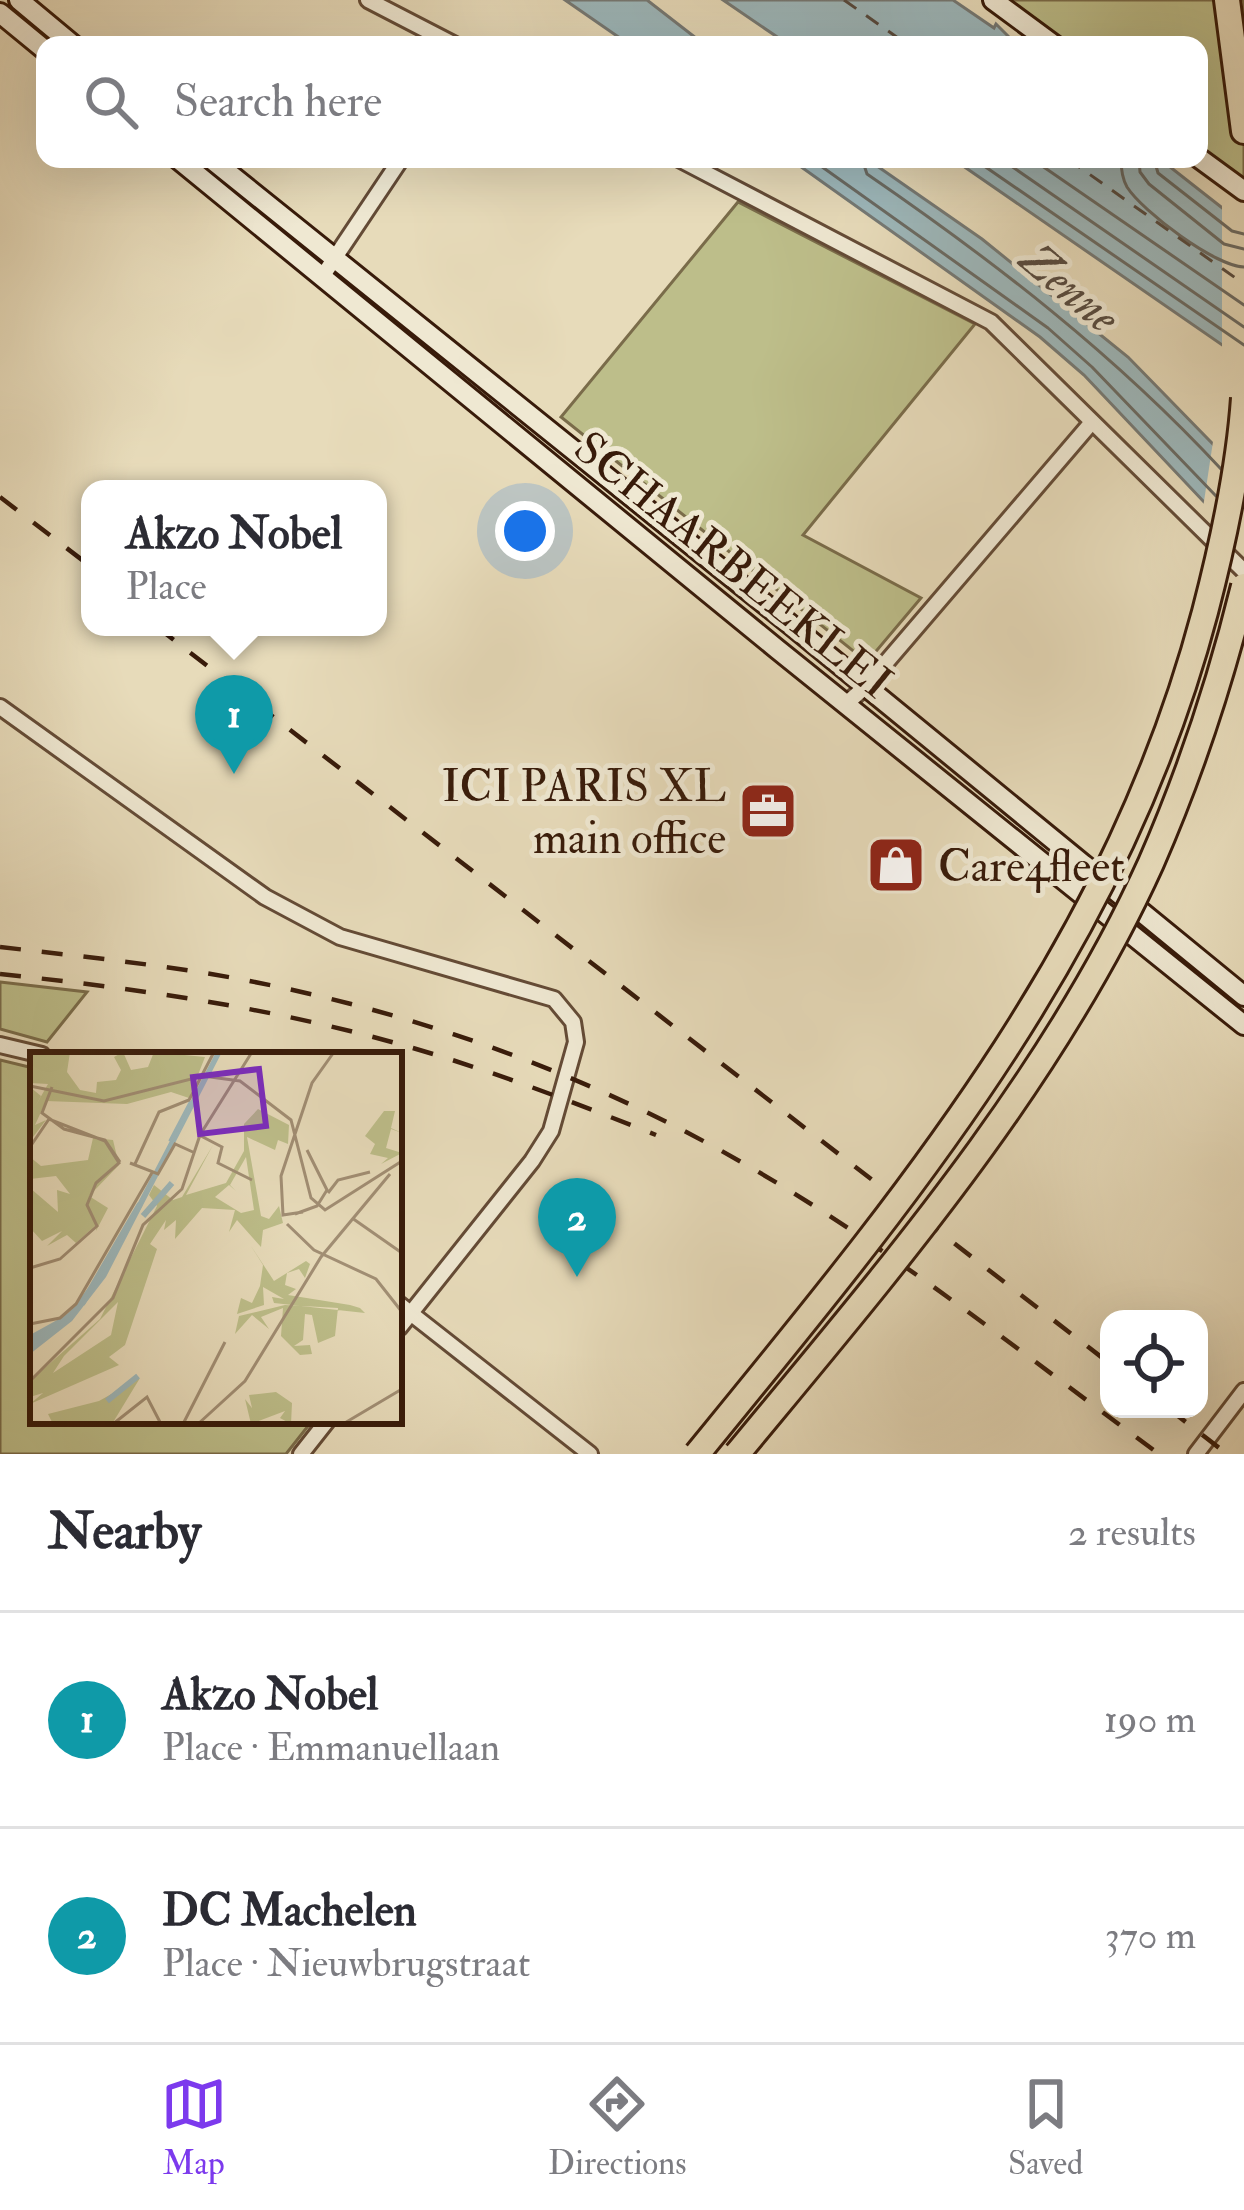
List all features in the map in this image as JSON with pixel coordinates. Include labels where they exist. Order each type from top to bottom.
[{"type":"highway","points":[[1227,0],[1244,131]]},
{"type":"highway","points":[[697,1454],[951,1132],[1044,993],[1084,922],[1137,812],[1194,654],[1221,551],[1244,398]]},
{"type":"highway","points":[[737,1454],[936,1207],[1072,1009],[1140,885],[1170,818],[1226,659],[1244,586]]},
{"type":"main road","points":[[19,0],[63,36]]},
{"type":"main road","points":[[993,0],[1042,36]]},
{"type":"main road","points":[[0,13],[36,43]]},
{"type":"main road","points":[[1208,165],[1244,191]]},
{"type":"main road","name":"SCHAARBEEKLEI","points":[[190,168],[327,268],[866,686],[1244,996]]},
{"type":"main road","name":"SCHAARBEEKLEI","points":[[221,168],[327,268],[845,705],[1244,1024]]},
{"type":"street","points":[[368,0],[438,36]]},
{"type":"street","points":[[327,268],[395,168]]},
{"type":"street","points":[[696,168],[992,322],[1244,572]]},
{"type":"street","points":[[845,705],[1092,422]]},
{"type":"street","points":[[0,707],[265,897],[340,938],[554,999],[573,1022],[574,1057],[551,1131],[532,1161],[405,1308],[590,1454]]},
{"type":"street","points":[[0,1045],[30,1052]]},
{"type":"street","points":[[1196,1454],[1244,1391]]},
{"type":"street","points":[[302,1454],[325,1424]]},
{"type":"green space","points":[[1002,0],[1244,0],[1244,180],[1208,153],[1208,36],[1050,36]]},
{"type":"green space","points":[[738,202],[975,324],[803,535],[921,598],[867,662],[561,417]]},
{"type":"green space","points":[[0,982],[87,992],[47,1042],[0,1029]]},
{"type":"green space","points":[[0,1060],[30,1067],[30,1424],[310,1424],[286,1454],[0,1454]]},
{"type":"water","points":[[565,0],[647,0],[693,36],[617,36]]},
{"type":"water","points":[[723,0],[953,0],[1008,36],[776,36]]},
{"type":"water","points":[[803,168],[880,168],[982,239],[1128,357],[1244,476],[1244,536],[1040,337]]},
{"type":"water","points":[[966,168],[1171,168],[1244,225],[1244,360]]},
{"type":"pier","points":[[1222,201],[1244,217],[1244,366],[1222,352]]},
{"type":"pier","points":[[1214,435],[1244,467],[1244,542],[1203,508]]},
{"type":"ferry route","points":[[844,0],[895,36]]},
{"type":"ferry route","points":[[1081,168],[1244,284]]},
{"type":"railway","points":[[0,497],[81,559]]},
{"type":"railway","points":[[169,636],[1100,1356]]},
{"type":"railway","points":[[0,947],[234,978],[367,1008],[496,1049],[622,1101],[743,1163],[851,1230],[1159,1454]]},
{"type":"railway","points":[[0,974],[196,1000],[340,1029],[490,1072],[656,1135]]},
{"type":"railway","points":[[1181,1418],[1227,1454]]},
{"type":"place","name":"Akzo Nobel","points":[[234,774]]},
{"type":"place","name":"ICI PARIS XL main office","points":[[768,811]]},
{"type":"place","name":"Care4fleet","points":[[896,865]]},
{"type":"place","name":"DC Machelen","points":[[577,1277]]},
{"type":"water label","name":"Zenne","points":[[1071,287]]}]
